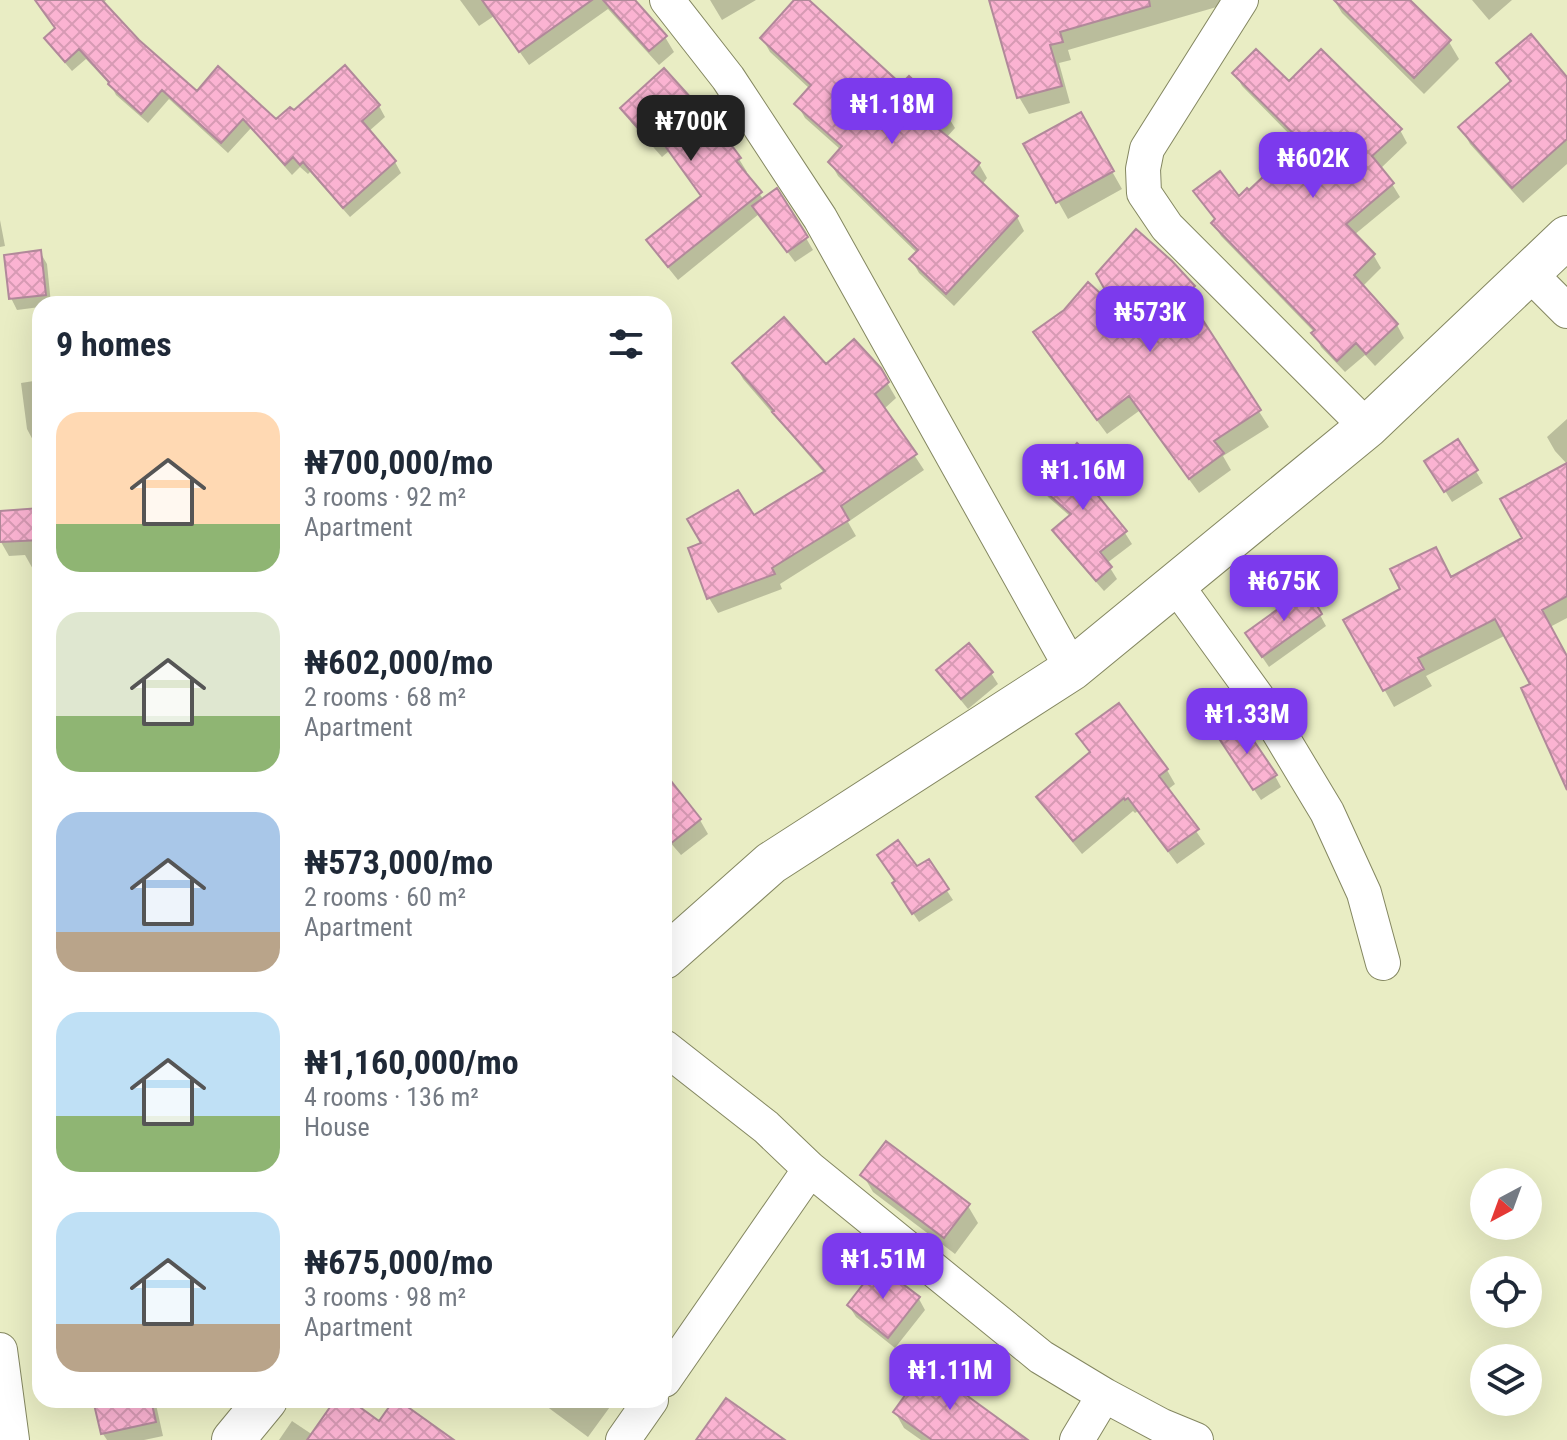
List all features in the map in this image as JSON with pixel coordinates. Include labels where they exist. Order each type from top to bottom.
[{"type":"main road","points":[[672,951],[771,863],[1072,669],[1367,427],[1567,237]]},
{"type":"main road","points":[[233,1440],[259,1408]]},
{"type":"street","points":[[667,0],[728,78],[820,218],[1072,669]]},
{"type":"street","points":[[1241,0],[1147,149],[1143,169],[1144,193],[1167,227],[1367,427]]},
{"type":"street","points":[[1530,274],[1567,311]]},
{"type":"street","points":[[1176,585],[1262,704],[1327,812],[1364,893],[1383,963]]},
{"type":"street","points":[[672,1053],[766,1127],[810,1169],[1041,1357],[1104,1395],[1196,1440]]},
{"type":"street","points":[[672,1368],[810,1169]]},
{"type":"street","points":[[0,1350],[12,1440]]},
{"type":"street","points":[[1077,1440],[1104,1395]]},
{"type":"street","points":[[623,1440],[645,1408]]},
{"type":"building","points":[[35,0],[102,0],[139,40],[197,91],[218,66],[276,119],[290,107],[294,110],[345,65],[380,105],[362,121],[396,161],[343,208],[303,162],[300,165],[293,157],[285,165],[243,119],[221,143],[162,90],[141,114],[108,84],[79,49],[65,62],[44,38],[55,28]]},
{"type":"building","points":[[482,0],[592,0],[519,52]]},
{"type":"building","points":[[603,0],[635,0],[667,36],[649,51]]},
{"type":"building","points":[[794,0],[809,0],[901,84],[909,76],[948,113],[936,127],[980,163],[972,173],[1018,216],[946,294],[909,259],[918,250],[828,162],[842,146],[794,104],[811,85],[760,38]]},
{"type":"building","points":[[989,0],[1149,0],[1150,6],[1060,32],[1063,42],[1050,45],[1062,86],[1017,98]]},
{"type":"building","points":[[1334,0],[1410,0],[1451,40],[1414,78]]},
{"type":"building","points":[[1531,34],[1567,77],[1567,139],[1512,188],[1458,127],[1511,81],[1496,63]]},
{"type":"building","points":[[1256,49],[1289,81],[1321,49],[1402,129],[1372,156],[1394,183],[1346,224],[1375,254],[1354,275],[1398,324],[1366,354],[1356,343],[1337,361],[1311,333],[1315,330],[1211,223],[1215,219],[1193,191],[1220,171],[1239,196],[1298,144],[1299,139],[1232,73]]},
{"type":"building","points":[[664,68],[701,109],[703,107],[741,158],[736,161],[762,192],[668,267],[646,240],[701,196],[660,139],[653,145],[620,108]]},
{"type":"building","points":[[1081,112],[1114,171],[1056,203],[1023,144]]},
{"type":"building","points":[[777,188],[808,237],[787,252],[752,206]]},
{"type":"building","points":[[1136,229],[1195,286],[1186,294],[1261,410],[1214,441],[1224,453],[1189,479],[1129,396],[1097,420],[1033,332],[1064,310],[1088,282],[1114,306],[1096,274]]},
{"type":"building","points":[[41,250],[46,295],[9,299],[4,255]]},
{"type":"building","points":[[784,317],[826,364],[854,339],[881,368],[889,382],[875,394],[917,454],[841,506],[849,520],[772,568],[775,574],[707,599],[688,548],[701,543],[687,519],[738,490],[754,515],[825,471],[732,363]]},
{"type":"building","points":[[1458,439],[1478,470],[1444,492],[1424,461]]},
{"type":"building","points":[[1077,443],[1099,464],[1085,480],[1127,531],[1100,552],[1112,567],[1096,581],[1052,530],[1071,514],[1039,486]]},
{"type":"building","points":[[1567,463],[1567,596],[1542,610],[1567,656],[1567,790],[1521,688],[1530,684],[1495,619],[1418,658],[1424,669],[1383,691],[1343,620],[1400,589],[1390,569],[1436,547],[1451,577],[1522,538],[1500,499]]},
{"type":"building","points":[[32,509],[32,540],[0,542],[0,511]]},
{"type":"building","points":[[1307,588],[1322,614],[1262,657],[1245,633]]},
{"type":"building","points":[[969,643],[993,672],[961,699],[936,670]]},
{"type":"building","points":[[1119,703],[1168,769],[1159,776],[1199,829],[1168,851],[1128,798],[1124,798],[1073,841],[1036,797],[1090,752],[1076,734]]},
{"type":"building","points":[[1241,722],[1277,775],[1253,790],[1218,737]]},
{"type":"building","points":[[672,782],[701,819],[672,843]]},
{"type":"building","points":[[898,840],[917,866],[929,859],[949,889],[912,914],[877,855]]},
{"type":"building","points":[[886,1141],[970,1204],[944,1238],[860,1175]]},
{"type":"building","points":[[878,1265],[920,1297],[888,1338],[847,1305]]},
{"type":"building","points":[[927,1365],[1028,1440],[932,1440],[893,1412]]},
{"type":"building","points":[[726,1398],[785,1440],[696,1440]]},
{"type":"building","points":[[95,1408],[153,1408],[156,1422],[101,1434]]},
{"type":"building","points":[[329,1408],[361,1408],[379,1421],[388,1408],[409,1408],[454,1440],[307,1440]]}]
